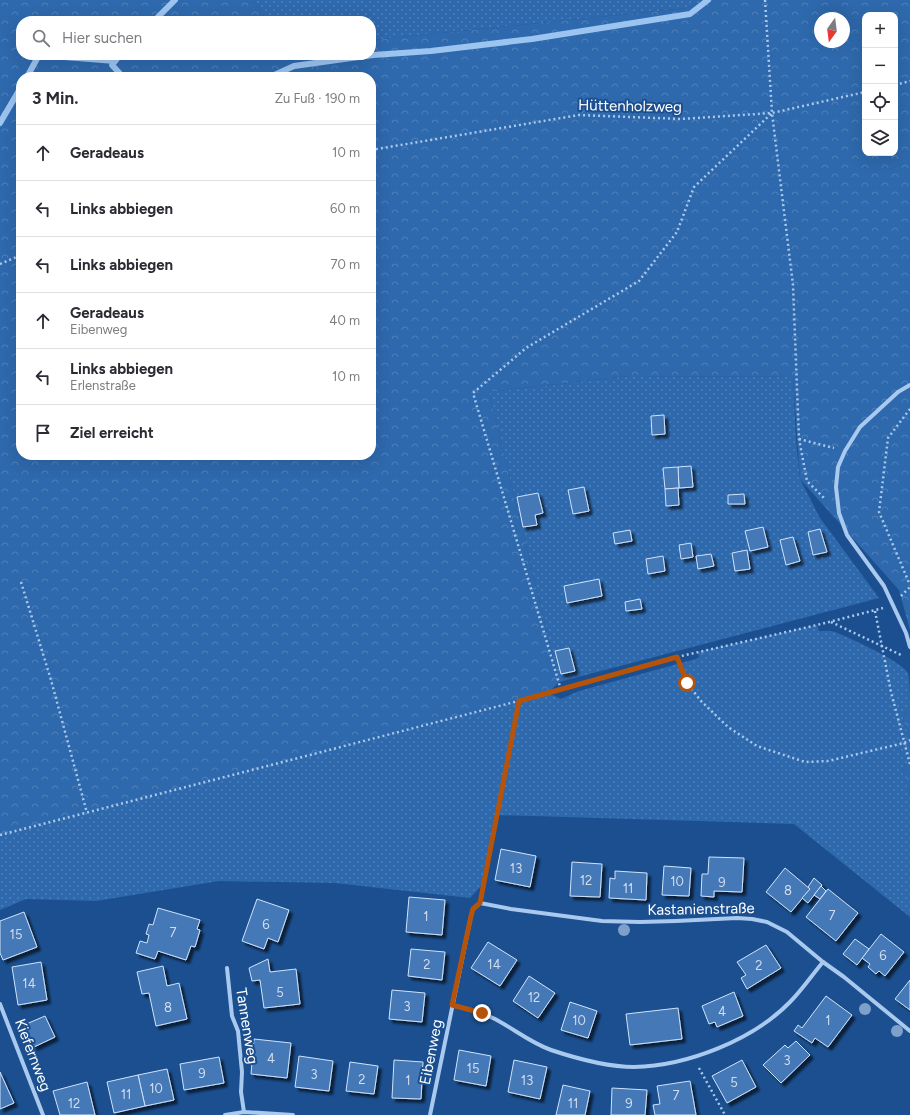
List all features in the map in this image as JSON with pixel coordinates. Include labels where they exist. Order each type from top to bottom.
[{"type":"street","points":[[910,385],[898,392],[860,427],[845,451],[838,468],[836,487],[839,513],[847,535],[884,586],[906,633],[910,648]]},
{"type":"street","name":"Kastanienstraße","points":[[480,903],[545,914],[602,921],[640,922],[737,918],[767,922],[787,932],[910,1031]]},
{"type":"street","name":"Eibenweg","points":[[430,1115],[471,916],[473,909],[480,903]]},
{"type":"street","points":[[452,1005],[482,1013],[549,1050],[580,1059],[611,1066],[634,1067],[663,1064],[696,1057],[727,1045],[776,1014],[790,1002],[823,962]]},
{"type":"street","name":"Tannenweg","points":[[227,968],[232,1016],[238,1031],[242,1072],[241,1092],[244,1112]]},
{"type":"street","name":"Kiefernweg","points":[[0,1004],[43,1115]]},
{"type":"street","points":[[224,1115],[244,1112],[293,1115]]},
{"type":"path","points":[[766,0],[772,113],[793,285],[799,439],[807,480],[839,513]]},
{"type":"path","points":[[898,83],[910,81]]},
{"type":"path","name":"Hüttenholzweg","points":[[376,149],[578,115],[681,119],[772,113],[862,93]]},
{"type":"path","points":[[561,690],[473,393],[526,348],[639,281],[677,232],[694,187],[772,113]]},
{"type":"path","points":[[0,264],[16,257]]},
{"type":"path","points":[[910,409],[888,438],[879,512],[910,585]]},
{"type":"path","points":[[799,439],[845,451]]},
{"type":"path","points":[[21,582],[51,680],[87,813]]},
{"type":"path","points":[[0,835],[561,690],[677,657],[830,622],[893,605]]},
{"type":"path","points":[[875,611],[891,692],[910,764]]},
{"type":"path","points":[[830,622],[903,657]]},
{"type":"path","points":[[677,657],[687,683],[701,701],[728,727],[757,746],[805,762],[828,761],[904,743],[910,740]]},
{"type":"path","points":[[480,903],[519,701]]},
{"type":"path","points":[[696,1057],[701,1072],[725,1115]]},
{"type":"green space","points":[[0,0],[253,0],[264,16],[16,16],[16,60],[376,60],[376,39],[687,8],[706,0],[910,0],[910,630],[899,590],[800,479],[793,377],[629,376],[489,392],[559,682],[548,693],[0,835]]},
{"type":"green space","points":[[253,0],[706,0],[687,8],[376,39],[376,16],[264,16]]},
{"type":"green space","points":[[629,376],[793,377],[796,440],[800,479],[820,518],[879,598],[559,682],[489,392]]},
{"type":"green space","points":[[817,625],[819,631],[835,632],[874,650],[904,668],[908,673],[910,686],[910,710],[905,713],[903,720],[910,738],[910,759],[902,769],[910,794],[910,917],[794,824],[497,815],[483,884],[470,898],[335,883],[219,881],[96,901],[26,899],[0,910],[0,835],[548,693],[561,699],[579,691],[699,658],[698,652]]},
{"type":"green space","points":[[910,710],[910,738],[903,720],[905,713]]},
{"type":"green space","points":[[910,759],[910,794],[902,769]]},
{"type":"building","points":[[664,415],[665,434],[652,435],[651,416]]},
{"type":"building","points":[[691,466],[693,487],[679,488],[678,467]]},
{"type":"building","points":[[678,467],[679,488],[665,489],[663,468]]},
{"type":"building","points":[[584,487],[589,511],[573,514],[568,490]]},
{"type":"building","points":[[678,488],[679,505],[666,506],[665,489]]},
{"type":"building","points":[[538,493],[543,513],[535,515],[537,525],[523,527],[517,497]]},
{"type":"building","points":[[744,494],[745,504],[728,504],[728,495]]},
{"type":"building","points":[[763,527],[768,547],[750,551],[745,531]]},
{"type":"building","points":[[820,529],[827,552],[813,555],[808,532]]},
{"type":"building","points":[[630,530],[632,541],[615,544],[613,533]]},
{"type":"building","points":[[793,537],[800,561],[786,565],[780,540]]},
{"type":"building","points":[[691,543],[693,557],[681,559],[679,545]]},
{"type":"building","points":[[747,550],[750,569],[735,571],[732,553]]},
{"type":"building","points":[[711,554],[714,566],[698,569],[696,556]]},
{"type":"building","points":[[663,556],[665,571],[648,574],[646,559]]},
{"type":"building","points":[[599,579],[602,596],[567,603],[564,586]]},
{"type":"building","points":[[640,599],[642,609],[626,611],[625,602]]},
{"type":"building","points":[[569,648],[575,671],[561,674],[555,651]]},
{"type":"building","points":[[501,849],[536,856],[530,887],[495,880]]},
{"type":"building","points":[[709,857],[744,858],[742,892],[714,891],[714,897],[701,896],[702,874],[708,874]]},
{"type":"building","points":[[572,862],[602,864],[600,897],[570,896]]},
{"type":"building","points":[[664,866],[691,868],[689,896],[662,895]]},
{"type":"building","points":[[785,868],[810,889],[791,912],[766,892]]},
{"type":"building","points":[[615,871],[647,873],[646,900],[609,898],[610,878],[615,879]]},
{"type":"building","points":[[814,878],[822,885],[808,903],[802,898],[810,889],[808,887]]},
{"type":"building","points":[[821,886],[826,891],[820,899],[814,895]]},
{"type":"building","points":[[828,889],[858,913],[836,941],[806,917]]},
{"type":"building","points":[[409,897],[445,900],[442,935],[406,932]]},
{"type":"building","points":[[257,899],[289,910],[278,942],[268,938],[264,949],[242,941]]},
{"type":"building","points":[[158,908],[200,920],[197,929],[200,930],[195,947],[191,946],[186,960],[158,951],[155,959],[136,953],[140,941],[147,943],[149,935],[146,934],[149,924],[153,925]]},
{"type":"building","points":[[24,912],[37,947],[3,960],[0,953],[0,921]]},
{"type":"building","points":[[881,934],[904,952],[885,976],[879,971],[876,974],[868,967],[870,964],[862,958]]},
{"type":"building","points":[[855,939],[869,949],[857,965],[843,954]]},
{"type":"building","points":[[488,942],[517,960],[500,986],[471,968]]},
{"type":"building","points":[[766,945],[781,968],[747,989],[741,978],[746,975],[737,962]]},
{"type":"building","points":[[411,949],[445,952],[442,980],[408,976]]},
{"type":"building","points":[[268,959],[270,972],[296,969],[300,1004],[264,1008],[260,980],[252,981],[249,968]]},
{"type":"building","points":[[41,962],[47,1000],[18,1005],[12,967]]},
{"type":"building","points":[[163,966],[167,986],[179,983],[187,1019],[156,1026],[149,993],[142,994],[137,972]]},
{"type":"building","points":[[529,976],[555,993],[538,1018],[513,1001]]},
{"type":"building","points":[[910,980],[910,1010],[895,999]]},
{"type":"building","points":[[392,990],[425,993],[422,1022],[389,1019]]},
{"type":"building","points":[[734,992],[743,1016],[717,1027],[715,1022],[709,1024],[702,1006]]},
{"type":"building","points":[[826,996],[852,1015],[828,1047],[815,1038],[812,1043],[794,1031],[798,1025],[802,1028]]},
{"type":"building","points":[[570,1002],[597,1011],[588,1038],[561,1030]]},
{"type":"building","points":[[678,1008],[682,1039],[630,1045],[626,1014]]},
{"type":"building","points":[[45,1016],[55,1037],[34,1047],[24,1025]]},
{"type":"building","points":[[254,1039],[291,1043],[287,1078],[251,1074]]},
{"type":"building","points":[[796,1041],[810,1055],[781,1083],[763,1065],[785,1045],[788,1048]]},
{"type":"building","points":[[459,1050],[491,1056],[486,1086],[454,1080]]},
{"type":"building","points":[[299,1056],[333,1061],[329,1091],[295,1087]]},
{"type":"building","points":[[219,1057],[224,1083],[184,1090],[180,1064]]},
{"type":"building","points":[[394,1060],[423,1062],[421,1099],[392,1098]]},
{"type":"building","points":[[514,1060],[547,1067],[540,1099],[508,1092]]},
{"type":"building","points":[[742,1060],[756,1087],[727,1103],[712,1076]]},
{"type":"building","points":[[350,1062],[378,1066],[374,1094],[346,1091]]},
{"type":"building","points":[[167,1069],[174,1100],[145,1106],[138,1075]]},
{"type":"building","points":[[0,1072],[14,1103],[0,1109]]},
{"type":"building","points":[[138,1075],[145,1106],[114,1113],[107,1082]]},
{"type":"building","points":[[690,1081],[696,1115],[655,1115],[653,1105],[660,1104],[657,1086]]},
{"type":"building","points":[[87,1082],[95,1115],[60,1115],[53,1091]]},
{"type":"building","points":[[563,1085],[590,1091],[585,1115],[556,1115]]},
{"type":"building","points":[[612,1088],[647,1090],[645,1115],[611,1115]]},
{"type":"waterway","points":[[159,16],[175,0]]},
{"type":"waterway","points":[[376,55],[431,51],[532,39],[690,14],[708,0]]},
{"type":"waterway","points":[[30,72],[36,60]]},
{"type":"waterway","points":[[102,60],[116,60]]},
{"type":"waterway","points":[[281,72],[294,66],[337,60]]},
{"type":"waterway","points":[[115,61],[112,65],[118,72]]},
{"type":"waterway","points":[[0,123],[16,96]]},
{"type":"route","points":[[482,1013],[452,1005],[471,916],[473,909],[480,903],[519,701],[677,657],[687,683]]}]
